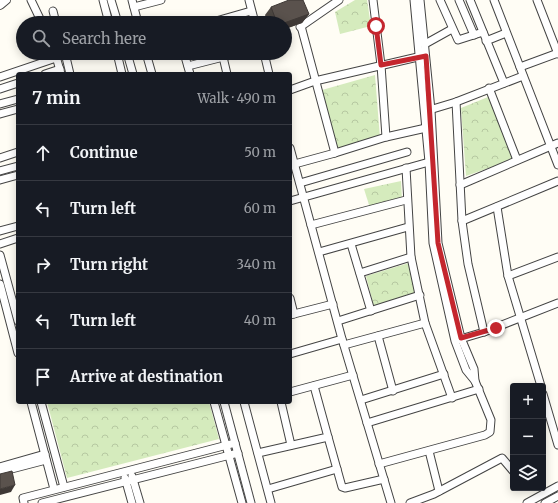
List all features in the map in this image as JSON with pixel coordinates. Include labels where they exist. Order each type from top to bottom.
[{"type":"street","points":[[0,6],[6,0]]},
{"type":"street","points":[[31,0],[39,16]]},
{"type":"street","points":[[103,0],[107,16]]},
{"type":"street","points":[[111,0],[116,16]]},
{"type":"street","points":[[136,16],[133,4],[161,0]]},
{"type":"street","points":[[248,0],[253,16]]},
{"type":"street","points":[[300,27],[339,0]]},
{"type":"street","points":[[373,0],[381,65],[386,137]]},
{"type":"street","points":[[414,0],[423,56],[438,243],[458,340]]},
{"type":"street","points":[[420,0],[425,44],[423,56]]},
{"type":"street","points":[[440,0],[458,40],[483,32]]},
{"type":"street","points":[[459,0],[474,35]]},
{"type":"street","points":[[470,0],[504,83]]},
{"type":"street","points":[[494,0],[523,76],[554,145],[558,165]]},
{"type":"street","points":[[520,67],[558,53],[537,0]]},
{"type":"street","points":[[297,8],[300,27],[335,154]]},
{"type":"street","points":[[53,11],[54,16]]},
{"type":"street","points":[[234,16],[251,11]]},
{"type":"street","points":[[425,44],[452,29]]},
{"type":"street","points":[[486,40],[506,33]]},
{"type":"street","points":[[292,89],[315,81],[423,56]]},
{"type":"street","points":[[0,77],[42,60]]},
{"type":"street","points":[[57,60],[60,71]]},
{"type":"street","points":[[67,60],[70,72]]},
{"type":"street","points":[[119,60],[122,72]]},
{"type":"street","points":[[129,60],[132,72]]},
{"type":"street","points":[[148,60],[151,72]]},
{"type":"street","points":[[186,60],[190,72]]},
{"type":"street","points":[[188,66],[211,60]]},
{"type":"street","points":[[224,60],[227,72]]},
{"type":"street","points":[[266,60],[269,72]]},
{"type":"street","points":[[428,111],[456,102],[523,76]]},
{"type":"street","points":[[0,89],[16,84]]},
{"type":"street","points":[[489,88],[517,160]]},
{"type":"street","points":[[0,104],[16,100]]},
{"type":"street","points":[[456,102],[462,221],[468,264],[484,332]]},
{"type":"street","points":[[0,114],[16,110]]},
{"type":"street","points":[[379,464],[429,452],[485,435],[490,432],[491,420],[479,389],[475,381],[466,370],[432,243],[426,128],[428,111]]},
{"type":"street","points":[[391,503],[343,342],[300,183],[292,164],[335,154],[386,137],[426,128]]},
{"type":"street","points":[[460,185],[554,145]]},
{"type":"street","points":[[300,183],[407,152]]},
{"type":"street","points":[[0,158],[16,153]]},
{"type":"street","points":[[292,200],[428,162]]},
{"type":"street","points":[[0,171],[16,167]]},
{"type":"street","points":[[406,168],[406,200],[411,257],[425,323],[452,398]]},
{"type":"street","points":[[0,180],[16,176]]},
{"type":"street","points":[[462,221],[558,181]]},
{"type":"street","points":[[311,225],[406,200]]},
{"type":"street","points":[[497,207],[508,276],[540,383]]},
{"type":"street","points":[[0,231],[16,227]]},
{"type":"street","points":[[319,252],[408,227]]},
{"type":"street","points":[[0,244],[16,239]]},
{"type":"street","points":[[351,244],[371,311]]},
{"type":"street","points":[[0,255],[16,314]]},
{"type":"street","points":[[360,273],[411,257]]},
{"type":"street","points":[[508,276],[558,257]]},
{"type":"street","points":[[0,284],[4,312],[16,347]]},
{"type":"street","points":[[338,321],[420,295]]},
{"type":"street","points":[[458,340],[484,332],[558,303]]},
{"type":"street","points":[[292,314],[333,304]]},
{"type":"street","points":[[292,354],[378,336],[425,323]]},
{"type":"street","points":[[378,336],[393,391]]},
{"type":"street","points":[[361,400],[444,374]]},
{"type":"street","points":[[292,392],[353,375]]},
{"type":"street","points":[[314,386],[341,484],[345,488],[384,479]]},
{"type":"street","points":[[367,422],[479,389]]},
{"type":"street","points":[[32,404],[54,489]]},
{"type":"street","points":[[42,404],[64,487]]},
{"type":"street","points":[[215,404],[230,455],[242,503]]},
{"type":"street","points":[[225,404],[251,503]]},
{"type":"street","points":[[245,404],[271,503]]},
{"type":"street","points":[[281,404],[291,445]]},
{"type":"street","points":[[546,404],[558,445]]},
{"type":"street","points":[[258,453],[328,438]]},
{"type":"street","points":[[24,501],[54,489],[235,443]]},
{"type":"street","points":[[429,452],[439,491]]},
{"type":"street","points":[[196,453],[200,463]]},
{"type":"street","points":[[42,503],[238,453]]},
{"type":"street","points":[[0,466],[45,457]]},
{"type":"street","points":[[0,472],[45,457]]},
{"type":"street","points":[[410,503],[439,491],[502,458],[510,467]]},
{"type":"street","points":[[268,489],[337,469]]},
{"type":"street","points":[[127,471],[140,503]]},
{"type":"street","points":[[130,481],[132,503]]},
{"type":"street","points":[[527,503],[558,486]]},
{"type":"street","points":[[545,503],[558,496]]},
{"type":"green space","points":[[355,0],[367,0],[371,26],[340,34],[335,12]]},
{"type":"green space","points":[[375,75],[380,138],[338,151],[322,90]]},
{"type":"green space","points":[[488,97],[514,159],[466,176],[461,108]]},
{"type":"green space","points":[[401,181],[402,200],[370,208],[364,189]]},
{"type":"green space","points":[[409,263],[415,294],[374,307],[366,276]]},
{"type":"green space","points":[[48,404],[210,404],[219,439],[67,478]]},
{"type":"building","points":[[289,0],[303,0],[309,14],[292,20],[292,16],[274,16],[271,7]]},
{"type":"building","points":[[12,471],[15,485],[0,489],[0,474]]},
{"type":"route","points":[[376,26],[381,65],[426,56],[431,110],[438,243],[461,338],[496,328]]}]
